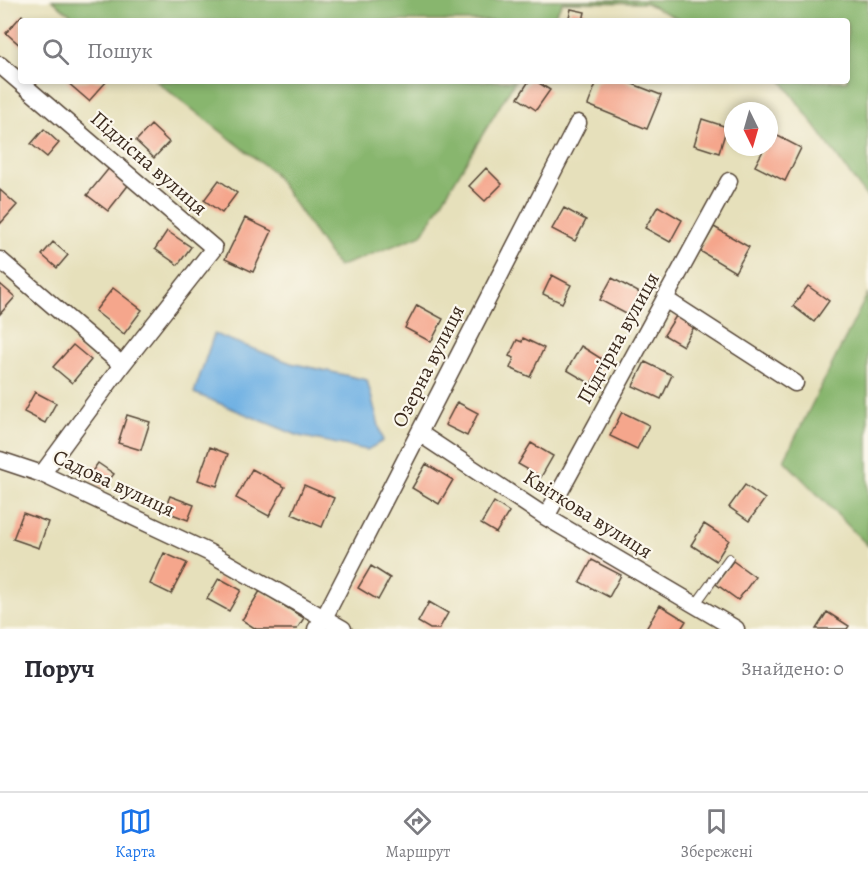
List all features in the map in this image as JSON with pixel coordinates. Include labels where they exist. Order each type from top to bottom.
[{"type":"street","name":"Підлісна вулиця","points":[[0,65],[18,80]]},
{"type":"street","name":"Підлісна вулиця","points":[[22,84],[214,248],[122,365]]},
{"type":"street","name":"Озерна вулиця","points":[[320,623],[578,123]]},
{"type":"street","name":"Підгірна вулиця","points":[[546,517],[729,181]]},
{"type":"street","points":[[0,261],[122,365],[42,474]]},
{"type":"street","points":[[665,299],[795,383]]},
{"type":"street","name":"Квіткова вулиця","points":[[420,433],[546,517],[736,629]]},
{"type":"street","name":"Садова вулиця","points":[[0,460],[42,474],[208,552],[320,623],[343,629]]},
{"type":"lane","points":[[695,605],[729,558]]},
{"type":"green space","points":[[52,0],[868,0],[868,199],[784,84],[850,84],[850,18],[676,18],[646,3],[563,2],[553,18],[75,18]]},
{"type":"green space","points":[[160,84],[513,84],[422,235],[338,267],[273,172]]},
{"type":"green space","points":[[868,293],[868,546],[784,460]]},
{"type":"water","points":[[214,334],[291,363],[367,380],[383,441],[367,450],[299,436],[194,393]]},
{"type":"building","points":[[571,9],[585,12],[584,18],[569,18]]},
{"type":"building","points":[[18,20],[18,43],[6,33]]},
{"type":"building","points":[[69,84],[104,84],[89,101]]},
{"type":"building","points":[[527,84],[541,84],[550,90],[536,110],[518,98]]},
{"type":"building","points":[[596,84],[633,84],[661,95],[647,129],[588,105]]},
{"type":"building","points":[[702,119],[724,126],[724,137],[719,153],[694,145]]},
{"type":"building","points":[[151,125],[169,142],[154,158],[136,141]]},
{"type":"building","points":[[44,129],[59,143],[47,157],[31,144]]},
{"type":"building","points":[[778,136],[801,148],[785,181],[755,166],[760,156],[778,156]]},
{"type":"building","points":[[110,167],[130,183],[108,211],[87,195]]},
{"type":"building","points":[[486,168],[502,184],[485,201],[469,186]]},
{"type":"building","points":[[219,180],[237,193],[222,213],[204,200]]},
{"type":"building","points":[[0,190],[17,205],[0,224]]},
{"type":"building","points":[[658,206],[682,220],[670,242],[645,228]]},
{"type":"building","points":[[564,208],[586,220],[575,241],[552,229]]},
{"type":"building","points":[[245,218],[272,231],[253,272],[225,259]]},
{"type":"building","points":[[714,227],[749,247],[735,272],[700,251]]},
{"type":"building","points":[[167,231],[191,247],[178,265],[155,249]]},
{"type":"building","points":[[53,242],[68,255],[57,268],[42,255]]},
{"type":"building","points":[[552,275],[571,285],[562,303],[543,294]]},
{"type":"building","points":[[612,278],[640,293],[628,315],[600,300]]},
{"type":"building","points":[[0,284],[15,297],[0,314]]},
{"type":"building","points":[[808,286],[829,301],[814,322],[793,306]]},
{"type":"building","points":[[113,288],[142,310],[124,334],[95,311]]},
{"type":"building","points":[[417,305],[443,319],[431,342],[405,328]]},
{"type":"building","points":[[676,316],[694,327],[683,346],[664,335]]},
{"type":"building","points":[[523,338],[544,348],[530,377],[510,368],[514,358],[509,356],[517,340],[522,342]]},
{"type":"building","points":[[73,345],[91,360],[72,383],[53,367]]},
{"type":"building","points":[[581,346],[605,361],[591,384],[567,370]]},
{"type":"building","points":[[645,362],[672,375],[661,399],[633,386]]},
{"type":"building","points":[[35,392],[56,403],[45,423],[24,412]]},
{"type":"building","points":[[457,402],[478,413],[467,436],[445,425]]},
{"type":"building","points":[[622,412],[649,425],[637,449],[610,436]]},
{"type":"building","points":[[127,415],[150,422],[141,450],[118,443]]},
{"type":"building","points":[[531,443],[553,456],[541,477],[518,464]]},
{"type":"building","points":[[210,447],[228,454],[217,486],[198,480]]},
{"type":"building","points":[[98,463],[114,474],[103,488],[88,477]]},
{"type":"building","points":[[426,464],[453,480],[439,504],[412,488]]},
{"type":"building","points":[[252,469],[285,487],[269,516],[236,498]]},
{"type":"building","points":[[304,485],[334,498],[322,527],[292,514]]},
{"type":"building","points":[[745,485],[765,499],[749,521],[729,507]]},
{"type":"building","points":[[170,496],[194,505],[188,520],[164,511]]},
{"type":"building","points":[[494,502],[509,512],[496,533],[481,524]]},
{"type":"building","points":[[23,513],[48,522],[39,548],[13,539]]},
{"type":"building","points":[[704,524],[729,540],[716,561],[691,545]]},
{"type":"building","points":[[164,553],[187,563],[171,594],[150,584]]},
{"type":"building","points":[[592,560],[621,575],[609,597],[580,582]]},
{"type":"building","points":[[733,561],[755,577],[738,600],[716,584]]},
{"type":"building","points":[[371,566],[390,578],[378,600],[358,588]]},
{"type":"building","points":[[219,578],[241,590],[229,611],[207,599]]},
{"type":"building","points":[[260,591],[304,618],[297,629],[256,629],[242,620]]},
{"type":"building","points":[[429,602],[448,613],[439,629],[430,629],[418,622]]},
{"type":"building","points":[[660,605],[686,621],[681,629],[646,629]]},
{"type":"building","points":[[827,612],[849,626],[847,629],[816,629]]}]
